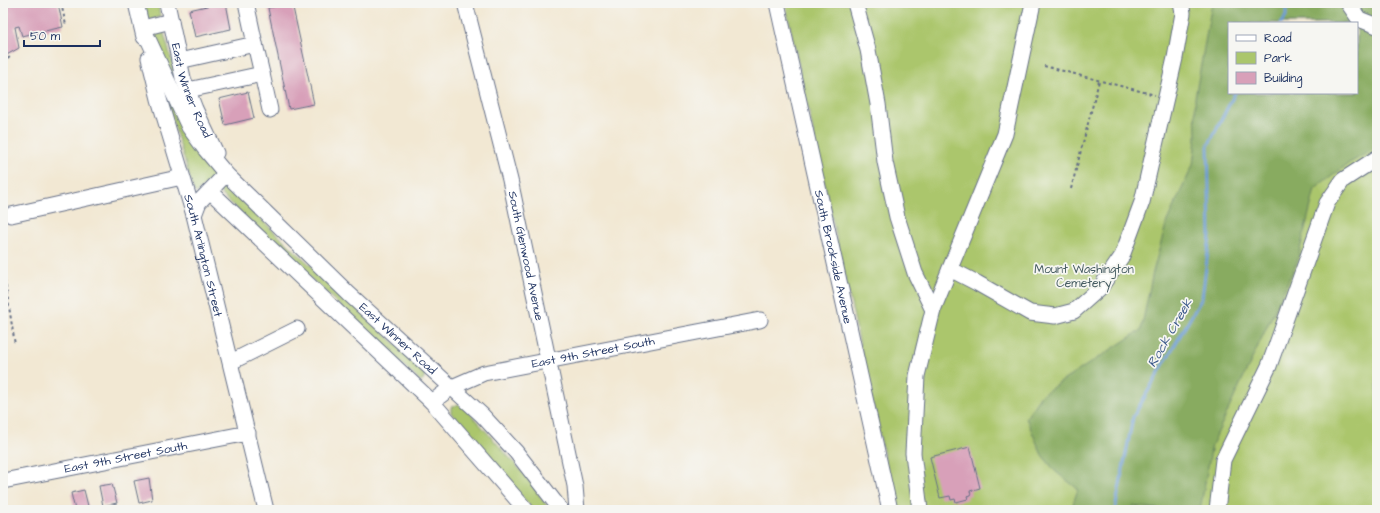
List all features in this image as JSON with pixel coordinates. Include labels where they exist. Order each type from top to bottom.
[{"type":"street","name":"South Arlington Street","points":[[136,3],[159,99],[194,215],[266,510]]},
{"type":"street","name":"East Winner Road","points":[[167,3],[188,90],[226,174]]},
{"type":"street","name":"South Glenwood Avenue","points":[[464,3],[510,180],[575,486],[577,510]]},
{"type":"street","name":"South Brookside Avenue","points":[[777,3],[890,510]]},
{"type":"street","points":[[855,3],[868,50],[878,104],[885,162],[897,217],[915,273],[933,310]]},
{"type":"street","points":[[920,510],[913,453],[917,376],[933,310],[1004,134],[1033,3]]},
{"type":"street","points":[[950,269],[1030,313],[1055,316],[1074,311],[1100,288],[1122,256],[1142,202],[1166,98],[1183,13],[1181,3]]},
{"type":"street","points":[[1348,3],[1359,18],[1377,26]]},
{"type":"street","points":[[247,7],[270,110]]},
{"type":"street","points":[[142,28],[171,21]]},
{"type":"street","name":"East Winner Road","points":[[142,28],[189,127],[226,174],[349,294],[482,415],[516,452],[561,510]]},
{"type":"street","points":[[180,61],[255,44]]},
{"type":"street","points":[[188,90],[262,74]]},
{"type":"street","points":[[1217,510],[1222,460],[1269,366],[1327,203],[1343,180],[1377,158]]},
{"type":"street","points":[[194,215],[199,202],[226,174]]},
{"type":"street","points":[[11,215],[182,177]]},
{"type":"street","name":"East Winner Road","points":[[210,191],[432,402],[526,510]]},
{"type":"street","name":"East 9th Street South","points":[[432,402],[452,387],[484,373],[548,359],[760,320]]},
{"type":"street","points":[[231,362],[297,329]]},
{"type":"street","name":"East 9th Street South","points":[[3,481],[248,433]]},
{"type":"path","points":[[61,3],[66,25]]},
{"type":"path","points":[[3,63],[11,56]]},
{"type":"path","points":[[1044,66],[1166,98]]},
{"type":"path","points":[[1071,189],[1099,81]]},
{"type":"path","points":[[3,268],[15,345]]},
{"type":"green space","points":[[143,3],[158,3],[160,17],[149,20],[147,19]]},
{"type":"green space","name":"Mount Washington Cemetery","points":[[785,3],[1377,3],[1377,510],[896,510]]},
{"type":"green space","points":[[1212,3],[1377,3],[1377,148],[1349,163],[1315,189],[1297,262],[1212,445],[1200,510],[1165,510],[1133,506],[1132,510],[1071,510],[1078,489],[1056,472],[1042,455],[1026,418],[1041,395],[1141,330],[1153,272],[1167,221],[1193,165],[1196,138],[1195,98]]},
{"type":"green space","points":[[163,30],[185,105],[152,34]]},
{"type":"green space","points":[[154,59],[217,173],[197,193],[194,192]]},
{"type":"green space","points":[[225,183],[265,223],[422,368],[425,374],[423,381],[420,381],[222,195],[218,187]]},
{"type":"green space","points":[[459,404],[468,411],[525,475],[550,510],[533,510],[451,413],[451,407]]},
{"type":"building","points":[[58,3],[63,27],[22,36],[19,26],[15,27],[19,48],[3,57],[3,4]]},
{"type":"building","points":[[226,3],[231,29],[195,37],[189,10]]},
{"type":"building","points":[[292,3],[314,104],[289,109],[268,8]]},
{"type":"building","points":[[248,92],[254,118],[225,125],[219,99]]},
{"type":"building","points":[[970,447],[980,488],[970,491],[971,495],[967,496],[968,499],[956,502],[955,499],[951,500],[950,496],[940,498],[930,457]]},
{"type":"building","points":[[149,478],[152,500],[139,503],[134,481]]},
{"type":"building","points":[[112,484],[117,503],[103,506],[99,486]]},
{"type":"building","points":[[84,490],[89,510],[75,510],[71,493]]},
{"type":"waterway","name":"Rock Creek","points":[[1282,22],[1286,16],[1286,3]]},
{"type":"waterway","name":"Rock Creek","points":[[1115,510],[1133,417],[1202,298],[1210,236],[1208,146],[1234,94]]},
{"type":"railway","points":[[3,507],[8,510]]}]
